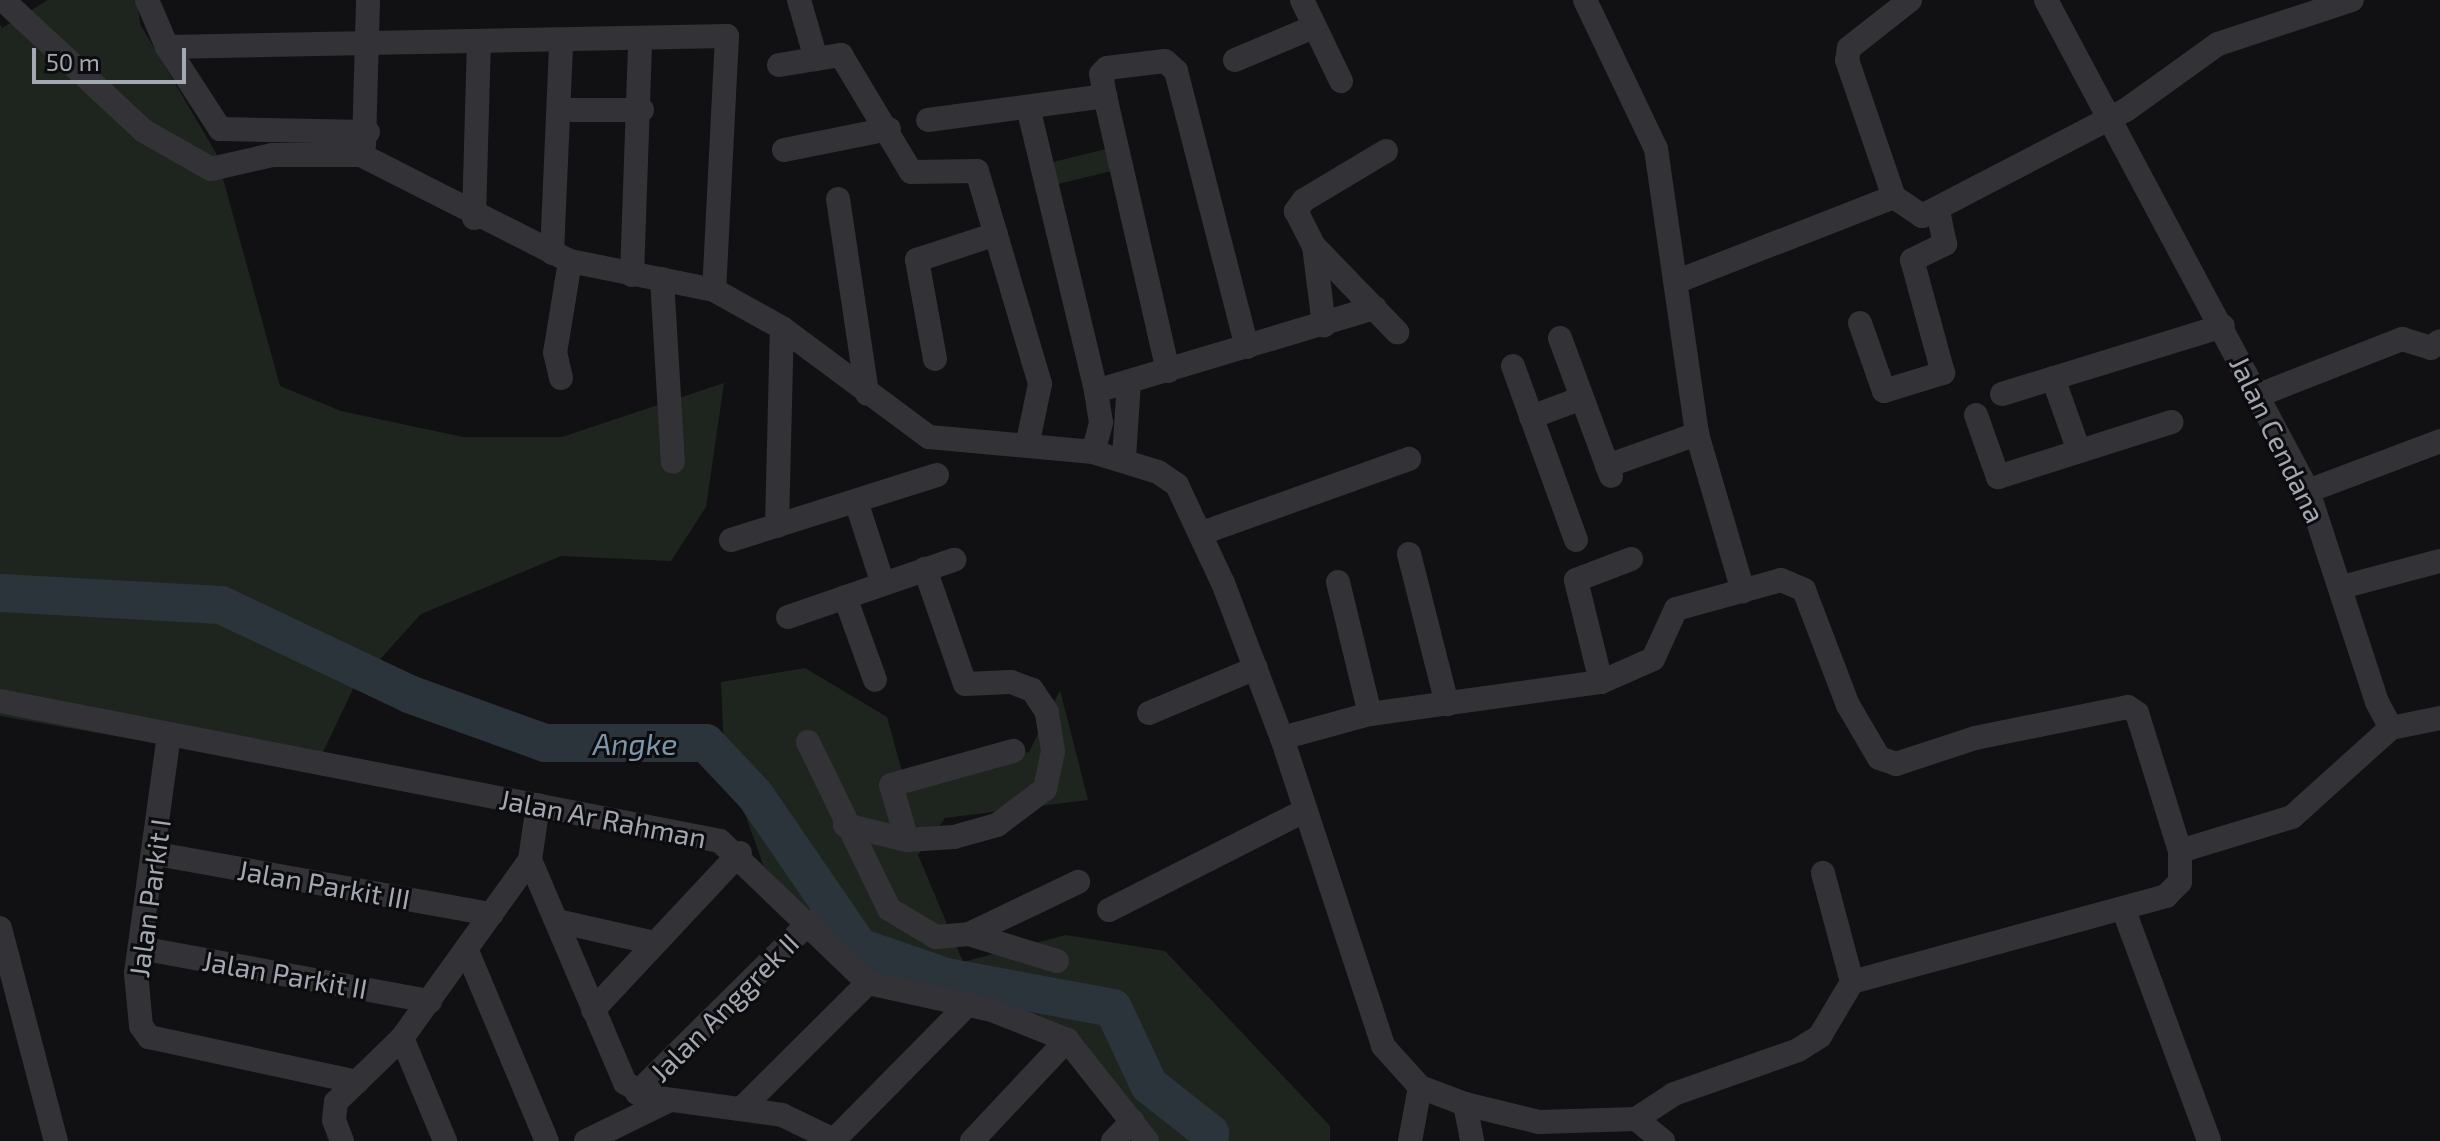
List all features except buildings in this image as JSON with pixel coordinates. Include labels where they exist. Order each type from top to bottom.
[{"type":"street","points":[[3,0],[144,131],[211,169],[272,155],[361,155],[474,218],[561,257],[632,275],[714,290],[782,328],[929,437],[1124,457],[1177,485],[1202,533],[1282,738],[1383,1046],[1420,1087],[1465,1104],[1539,1122],[1636,1119],[1674,1094],[1810,1044],[1852,982],[2176,891],[2180,851],[2134,710],[2118,707],[1996,733],[1888,764],[1848,705],[1804,590],[1781,580],[1676,609],[1653,659],[1601,682],[1370,714],[1282,738]]},
{"type":"street","points":[[147,0],[167,47],[220,129],[368,132]]},
{"type":"street","points":[[361,155],[368,132],[368,0]]},
{"type":"street","points":[[799,0],[816,59]]},
{"type":"street","points":[[1302,0],[1311,28],[1341,81]]},
{"type":"street","points":[[1585,0],[1648,123],[1678,281],[1697,434],[1743,591]]},
{"type":"street","points":[[1910,0],[1846,55],[1894,197],[1922,216],[1938,211],[2111,118],[2218,44],[2352,0]]},
{"type":"street","name":"Jalan Cendana","points":[[2046,0],[2223,326],[2308,491],[2342,587],[2366,676],[2391,728]]},
{"type":"street","points":[[1235,60],[1311,28]]},
{"type":"street","points":[[167,47],[640,42],[727,36],[714,290]]},
{"type":"street","points":[[474,218],[479,42]]},
{"type":"street","points":[[632,275],[642,110],[640,42]]},
{"type":"street","points":[[561,43],[561,257],[555,353],[561,378]]},
{"type":"street","points":[[779,65],[841,55],[915,175],[977,171],[1040,384],[1027,446]]},
{"type":"street","points":[[1168,371],[1105,96],[1107,68],[1173,64],[1247,347]]},
{"type":"street","points":[[928,120],[1105,96]]},
{"type":"street","points":[[1028,107],[1096,391],[1101,423],[1093,452]]},
{"type":"street","points":[[562,110],[642,110]]},
{"type":"street","points":[[784,150],[889,129]]},
{"type":"street","points":[[1386,151],[1299,205],[1297,218],[1314,246],[1397,332]]},
{"type":"street","points":[[1678,281],[1894,197]]},
{"type":"street","points":[[838,199],[867,394]]},
{"type":"street","points":[[1860,323],[1884,391],[1943,373],[1912,260],[1945,244],[1938,211]]},
{"type":"street","points":[[935,359],[917,260],[996,234]]},
{"type":"street","points":[[1314,246],[1324,325]]},
{"type":"street","points":[[662,279],[673,462]]},
{"type":"street","points":[[1096,391],[1375,308]]},
{"type":"street","points":[[2002,394],[2223,326]]},
{"type":"street","points":[[777,526],[782,328]]},
{"type":"street","points":[[1560,338],[1609,471],[1697,434]]},
{"type":"street","points":[[2259,395],[2402,339],[2428,348],[2440,341]]},
{"type":"street","points":[[1513,366],[1576,540]]},
{"type":"street","points":[[2053,378],[2079,451]]},
{"type":"street","points":[[1124,457],[1129,382]]},
{"type":"street","points":[[1531,417],[1582,398]]},
{"type":"street","points":[[1976,415],[1998,477],[2171,422]]},
{"type":"street","points":[[2308,491],[2440,441]]},
{"type":"street","points":[[1202,533],[1409,459]]},
{"type":"street","points":[[731,540],[937,475]]},
{"type":"street","points":[[856,501],[883,584]]},
{"type":"street","points":[[1409,554],[1447,704]]},
{"type":"street","points":[[1601,682],[1576,580],[1631,559]]},
{"type":"street","points":[[788,617],[954,560]]},
{"type":"street","points":[[2342,587],[2440,561]]},
{"type":"street","points":[[845,825],[907,840],[954,837],[1025,809],[1045,789],[1053,751],[1047,712],[1032,690],[1011,682],[965,684],[925,569]]},
{"type":"street","points":[[1338,582],[1370,714]]},
{"type":"street","points":[[845,597],[875,680]]},
{"type":"street","points":[[1149,713],[1256,668]]},
{"type":"street","name":"Jalan Ar Rahman","points":[[0,701],[692,832],[740,853],[868,983]]},
{"type":"street","points":[[2180,851],[2292,817],[2391,728],[2440,718]]},
{"type":"street","name":"Jalan Parkit I","points":[[169,735],[157,854],[140,948],[136,1011],[149,1037],[357,1082]]},
{"type":"street","points":[[808,742],[845,825],[889,909],[936,937],[969,934],[1078,882]]},
{"type":"street","points":[[907,840],[891,785],[1013,751]]},
{"type":"street","points":[[342,1141],[333,1111],[357,1082],[402,1038],[468,954],[530,860],[538,805]]},
{"type":"street","points":[[1109,910],[1304,811]]},
{"type":"street","points":[[593,1010],[740,853]]},
{"type":"street","name":"Jalan Parkit III","points":[[157,854],[492,914]]},
{"type":"street","points":[[530,860],[625,1083],[637,1093],[782,1115],[835,1140],[968,1004]]},
{"type":"street","points":[[1823,873],[1852,982]]},
{"type":"street","points":[[2123,908],[2209,1141]]},
{"type":"street","points":[[557,921],[655,943]]},
{"type":"street","name":"Jalan Anggrek II","points":[[637,1093],[810,922]]},
{"type":"street","points":[[0,928],[56,1141]]},
{"type":"street","points":[[969,934],[1057,961]]},
{"type":"street","name":"Jalan Parkit II","points":[[140,948],[430,1001]]},
{"type":"street","points":[[468,954],[547,1141]]},
{"type":"street","points":[[0,971],[10,1004],[0,1007]]},
{"type":"street","points":[[742,1108],[868,983],[968,1004],[1067,1040],[1147,1141]]},
{"type":"street","points":[[402,1038],[445,1141]]},
{"type":"street","points":[[972,1141],[1067,1040]]},
{"type":"street","points":[[1410,1141],[1420,1087]]},
{"type":"street","points":[[586,1141],[670,1100]]},
{"type":"street","points":[[1465,1104],[1472,1141]]},
{"type":"street","points":[[1636,1119],[1663,1141]]},
{"type":"street","points":[[1113,1141],[1132,1121]]},
{"type":"shaded area","points":[[48,0],[137,0],[140,24],[216,153],[280,386],[341,411],[463,437],[562,437],[724,383],[706,507],[671,561],[561,556],[421,614],[353,689],[314,771],[0,716],[0,24],[2,28]]},
{"type":"shaded area","points":[[1114,147],[1120,169],[1058,184],[1053,162]]},
{"type":"shaded area","points":[[805,668],[887,717],[903,775],[1029,752],[1060,690],[1088,800],[945,818],[918,855],[963,962],[1066,935],[1165,951],[1330,1126],[1330,1141],[1146,1141],[1079,1048],[1004,1020],[920,1004],[857,965],[765,870],[724,754],[721,682]]},
{"type":"waterway","name":"Angke","points":[[0,593],[221,605],[409,694],[545,743],[706,743],[755,795],[859,947],[946,977],[1113,1008],[1149,1085],[1210,1133],[1209,1141]]}]
